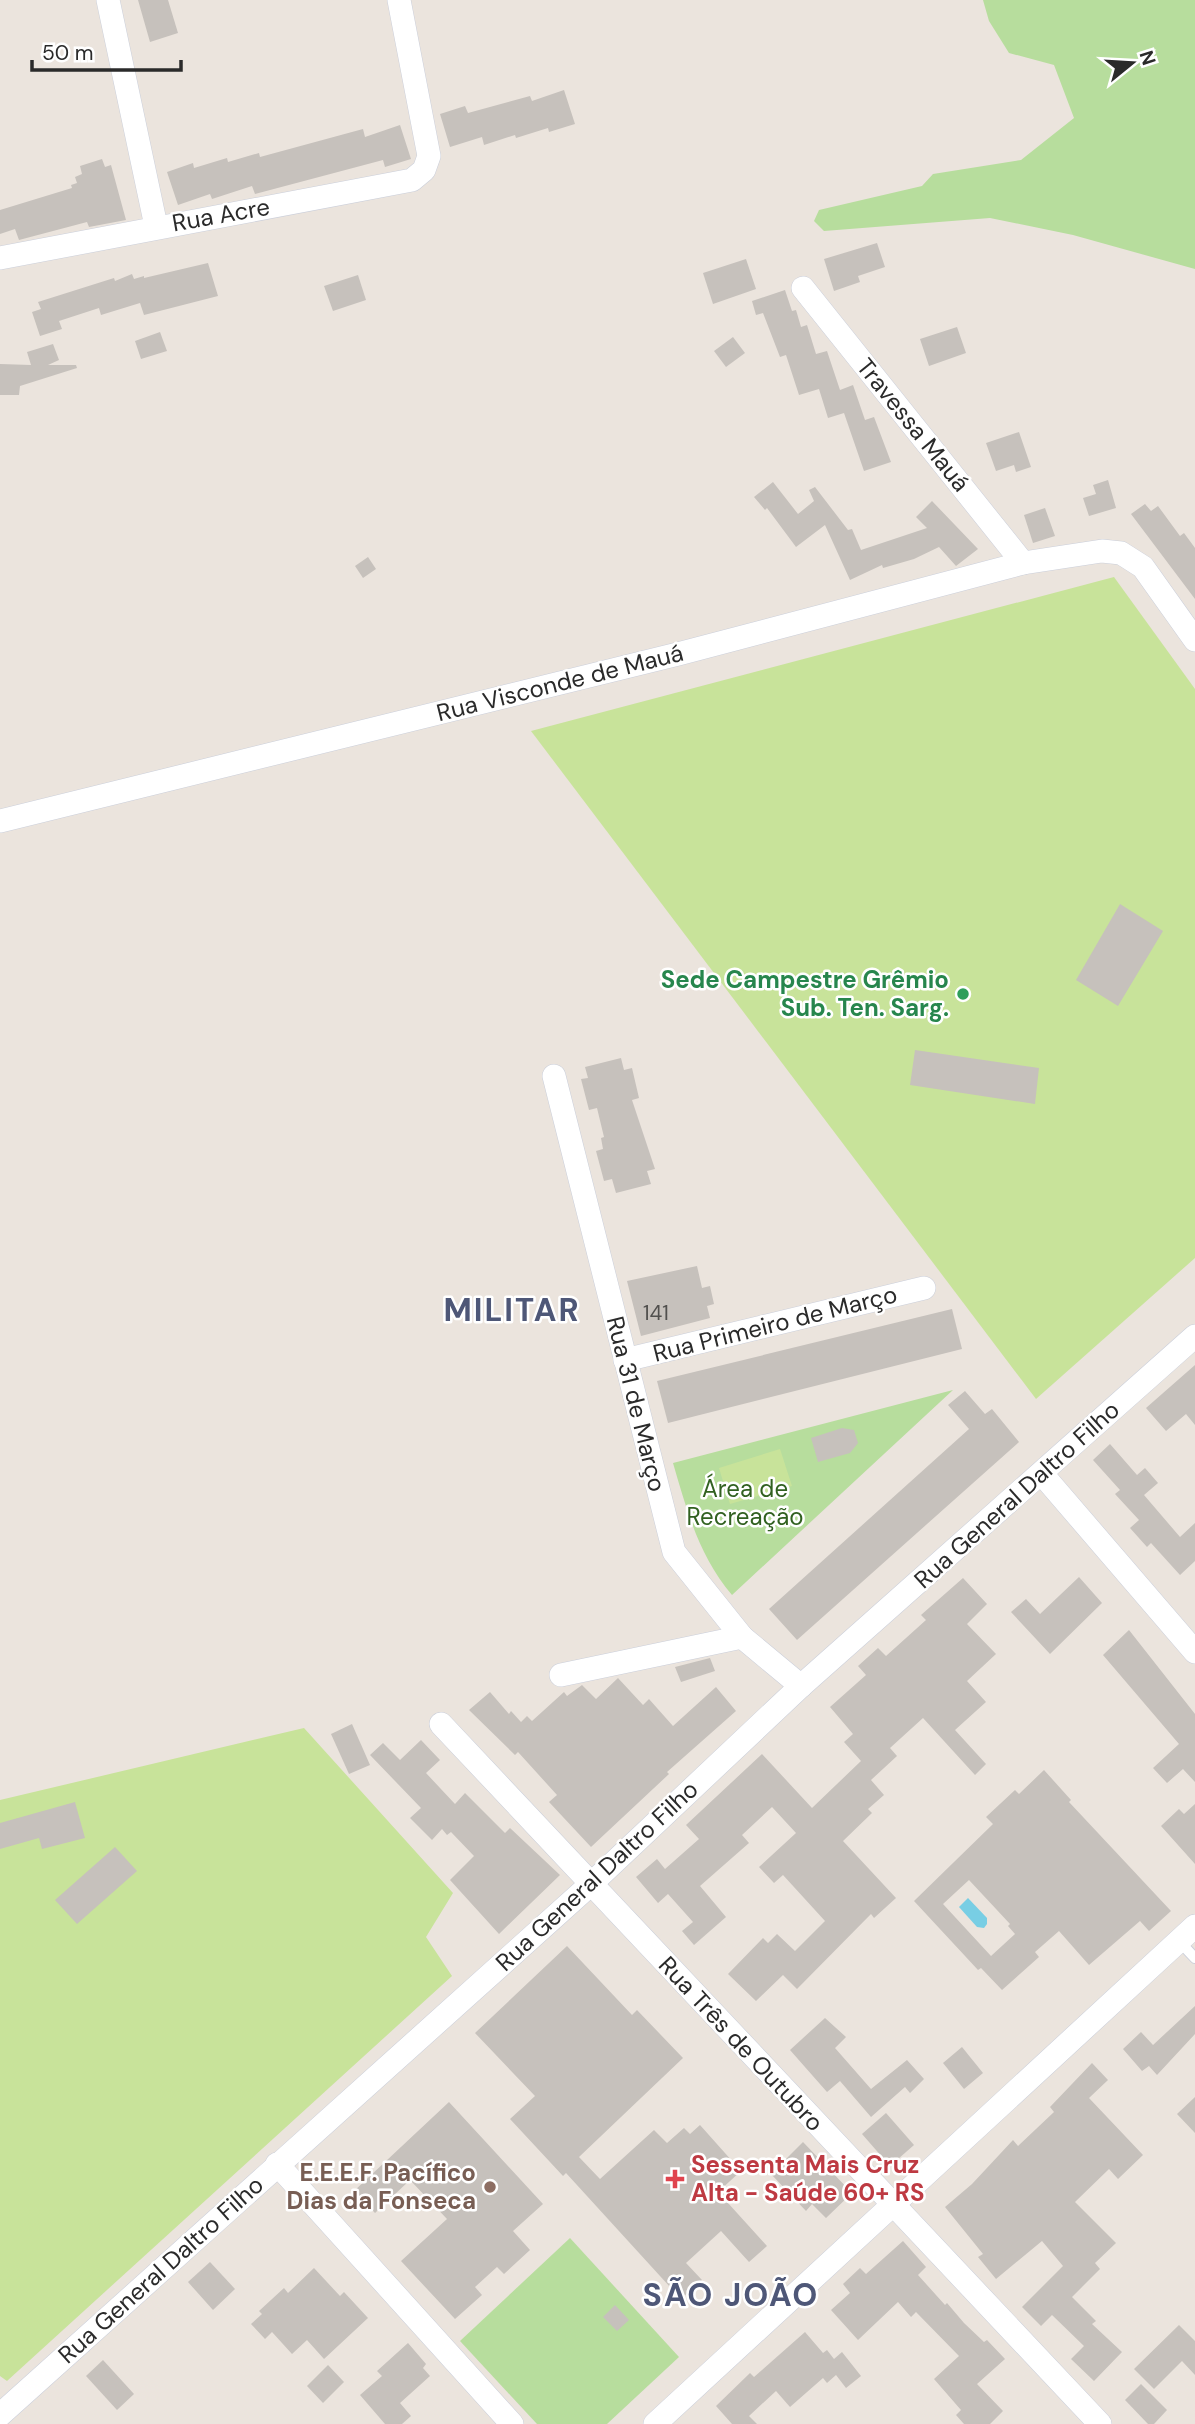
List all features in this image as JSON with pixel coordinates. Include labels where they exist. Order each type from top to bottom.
[{"type":"street","points":[[108,0],[156,226]]},
{"type":"street","name":"Rua Acre","points":[[0,258],[156,226],[412,180],[425,170],[429,156],[399,0]]},
{"type":"street","name":"Travessa Mauá","points":[[803,288],[1023,563]]},
{"type":"street","name":"Rua Visconde de Mauá","points":[[0,821],[678,654],[1023,563],[1102,551],[1121,554],[1143,567],[1195,640]]},
{"type":"street","name":"Rua 31 de Março","points":[[554,1076],[674,1552],[742,1637],[801,1686]]},
{"type":"street","name":"Rua Primeiro de Março","points":[[625,1360],[924,1287]]},
{"type":"street","name":"Rua General Daltro Filho","points":[[0,2416],[591,1884],[801,1686],[1195,1336]]},
{"type":"street","points":[[1042,1474],[1195,1652]]},
{"type":"street","points":[[561,1675],[742,1637]]},
{"type":"street","name":"Rua Três de Outubro","points":[[441,1724],[1100,2424]]},
{"type":"street","points":[[655,2424],[1187,1934]]},
{"type":"street","points":[[277,2164],[512,2424]]},
{"type":"lane","points":[[1187,1934],[1195,1958]]},
{"type":"green space","points":[[983,0],[1195,0],[1195,269],[1073,235],[990,218],[824,231],[814,221],[819,210],[922,186],[933,174],[1021,160],[1074,118],[1054,65],[1009,53],[989,21]]},
{"type":"green space","name":"Sede Campestre Grêmio Sub. Ten. Sarg.","points":[[1114,577],[1195,689],[1195,1258],[1036,1399],[531,731]]},
{"type":"green space","name":"Área de Recreação","points":[[953,1390],[732,1595],[703,1549],[689,1516],[673,1463]]},
{"type":"green space","points":[[780,1449],[792,1486],[730,1504],[719,1468]]},
{"type":"green space","points":[[304,1728],[453,1893],[426,1937],[452,1976],[7,2381],[0,2376],[0,1800]]},
{"type":"green space","points":[[570,2238],[679,2357],[607,2424],[537,2424],[460,2341]]},
{"type":"water","points":[[968,1898],[987,1918],[984,1928],[977,1927],[959,1907]]},
{"type":"building","points":[[138,0],[168,0],[178,33],[150,42]]},
{"type":"building","points":[[564,90],[575,124],[549,132],[548,128],[516,138],[515,135],[484,145],[482,137],[450,147],[440,114],[465,106],[468,113],[530,96],[532,101]]},
{"type":"building","points":[[400,125],[411,159],[385,167],[383,160],[255,194],[252,186],[212,199],[210,194],[178,205],[167,172],[193,163],[194,168],[227,158],[228,162],[259,153],[260,157],[363,129],[365,137]]},
{"type":"building","points":[[102,159],[105,167],[111,165],[126,220],[89,227],[87,222],[19,240],[15,229],[0,234],[0,210],[72,188],[71,185],[77,183],[75,177],[82,174],[80,166]]},
{"type":"building","points":[[877,243],[885,267],[858,276],[860,282],[834,291],[824,259]]},
{"type":"building","points":[[746,259],[756,289],[713,304],[703,273]]},
{"type":"building","points":[[208,263],[218,296],[144,315],[140,303],[101,315],[99,308],[59,321],[62,329],[40,336],[32,312],[41,309],[38,302],[114,278],[115,281],[132,274],[134,279],[144,278]]},
{"type":"building","points":[[358,275],[366,300],[333,311],[324,286]]},
{"type":"building","points":[[785,290],[792,311],[796,310],[801,327],[807,325],[816,354],[827,351],[840,390],[853,385],[865,420],[874,417],[891,462],[864,471],[844,413],[828,418],[819,389],[799,395],[786,355],[780,357],[763,313],[756,315],[752,301]]},
{"type":"building","points":[[957,327],[966,353],[929,366],[920,339]]},
{"type":"building","points":[[160,332],[167,351],[141,359],[135,341]]},
{"type":"building","points":[[733,337],[745,353],[726,367],[714,351]]},
{"type":"building","points":[[53,344],[59,360],[48,365],[76,365],[77,368],[20,386],[19,395],[0,395],[0,364],[31,365],[27,352]]},
{"type":"building","points":[[1019,432],[1031,467],[1016,472],[1014,465],[996,471],[986,443]]},
{"type":"building","points":[[1108,480],[1116,508],[1089,516],[1083,498],[1096,494],[1093,485]]},
{"type":"building","points":[[773,482],[798,514],[814,501],[809,490],[815,487],[848,530],[852,529],[861,550],[927,528],[916,517],[932,501],[978,549],[956,566],[939,547],[914,559],[883,568],[882,565],[850,580],[825,525],[796,547],[767,508],[765,510],[754,497]]},
{"type":"building","points":[[1145,504],[1151,511],[1158,506],[1180,536],[1184,533],[1195,548],[1195,599],[1131,514]]},
{"type":"building","points":[[1045,508],[1055,536],[1033,543],[1024,515]]},
{"type":"building","points":[[368,557],[376,569],[363,578],[355,566]]},
{"type":"building","points":[[1120,904],[1163,931],[1118,1006],[1076,980]]},
{"type":"building","points":[[915,1050],[1039,1068],[1035,1104],[910,1085]]},
{"type":"building","points":[[621,1058],[624,1070],[632,1068],[639,1098],[632,1100],[655,1169],[647,1171],[651,1184],[616,1193],[612,1179],[604,1181],[596,1151],[603,1149],[601,1138],[604,1137],[597,1108],[589,1110],[581,1079],[588,1078],[585,1067]]},
{"type":"building","points":[[697,1266],[702,1288],[710,1286],[714,1304],[707,1306],[710,1318],[641,1336],[627,1281]]},
{"type":"building","points":[[952,1309],[962,1349],[668,1423],[657,1381]]},
{"type":"building","points":[[1195,1365],[1195,1425],[1186,1414],[1166,1431],[1146,1408]]},
{"type":"building","points":[[965,1391],[985,1414],[992,1409],[1019,1442],[797,1640],[769,1609],[969,1429],[948,1405]]},
{"type":"building","points":[[842,1428],[854,1430],[858,1443],[850,1453],[818,1462],[811,1438]]},
{"type":"building","points":[[1110,1444],[1137,1475],[1145,1468],[1158,1483],[1144,1495],[1180,1537],[1195,1523],[1195,1561],[1180,1575],[1151,1543],[1147,1547],[1130,1528],[1139,1520],[1115,1494],[1120,1490],[1093,1460]]},
{"type":"building","points":[[1079,1577],[1102,1603],[1050,1654],[1011,1612],[1026,1599],[1040,1614]]},
{"type":"building","points":[[963,1578],[987,1604],[967,1624],[996,1654],[967,1681],[986,1702],[955,1730],[986,1764],[975,1775],[923,1718],[890,1748],[897,1756],[871,1780],[884,1795],[868,1809],[872,1813],[843,1841],[896,1898],[874,1918],[871,1914],[797,1989],[783,1975],[756,2001],[728,1974],[763,1938],[768,1943],[777,1934],[795,1951],[825,1921],[783,1875],[774,1883],[759,1867],[796,1833],[772,1807],[742,1835],[749,1843],[700,1886],[726,1917],[694,1945],[682,1931],[693,1922],[668,1894],[658,1903],[636,1877],[657,1859],[665,1869],[699,1839],[686,1825],[762,1754],[812,1808],[861,1761],[844,1742],[853,1734],[830,1707],[866,1675],[858,1666],[878,1648],[886,1656],[926,1620],[921,1615]]},
{"type":"building","points":[[1129,1630],[1195,1714],[1195,1782],[1183,1769],[1167,1783],[1153,1768],[1179,1744],[1103,1655]]},
{"type":"building","points":[[710,1658],[715,1671],[681,1682],[675,1667]]},
{"type":"building","points":[[618,1678],[643,1705],[649,1699],[673,1726],[716,1687],[736,1711],[667,1772],[669,1774],[591,1847],[549,1802],[557,1795],[518,1752],[515,1755],[469,1710],[490,1692],[509,1714],[511,1711],[521,1722],[527,1716],[532,1721],[564,1692],[567,1696],[582,1685],[596,1699]]},
{"type":"building","points":[[352,1724],[370,1765],[349,1774],[331,1734]]},
{"type":"building","points":[[421,1740],[440,1760],[426,1773],[455,1804],[465,1793],[505,1833],[510,1828],[560,1875],[499,1934],[450,1880],[474,1856],[451,1832],[447,1835],[442,1829],[432,1840],[410,1818],[421,1808],[370,1755],[383,1743],[400,1760]]},
{"type":"building","points":[[1044,1770],[1071,1800],[1069,1802],[1171,1911],[1149,1931],[1140,1921],[1089,1965],[1059,1931],[1035,1952],[1039,1957],[1002,1990],[981,1968],[978,1970],[914,1901],[993,1824],[986,1817],[1015,1790],[1019,1794]],"holes":[[[969,1880],[1010,1924],[1008,1926],[1015,1934],[991,1956],[943,1904]]]},
{"type":"building","points":[[75,1802],[85,1838],[42,1849],[39,1838],[0,1849],[0,1823]]},
{"type":"building","points":[[1195,1804],[1195,1864],[1161,1826],[1179,1809],[1184,1814]]},
{"type":"building","points":[[115,1847],[137,1871],[77,1924],[55,1900]]},
{"type":"building","points":[[567,1946],[632,2015],[637,2010],[683,2058],[579,2157],[600,2179],[654,2130],[667,2143],[684,2128],[690,2134],[700,2125],[741,2171],[718,2192],[767,2246],[749,2262],[721,2231],[686,2263],[702,2280],[681,2299],[566,2173],[563,2176],[510,2119],[535,2096],[475,2033]]},
{"type":"building","points":[[1195,2006],[1195,2034],[1157,2075],[1149,2066],[1142,2071],[1123,2049],[1141,2032],[1153,2045]]},
{"type":"building","points":[[825,2018],[846,2037],[835,2048],[871,2089],[907,2060],[924,2079],[910,2093],[905,2087],[871,2117],[840,2081],[827,2092],[790,2050]]},
{"type":"building","points":[[962,2047],[983,2073],[964,2089],[943,2063]]},
{"type":"building","points":[[1092,2063],[1108,2080],[1089,2098],[1143,2155],[1118,2179],[1109,2169],[1075,2202],[1116,2243],[1095,2263],[1100,2269],[1072,2297],[1096,2321],[1092,2324],[1122,2352],[1094,2381],[1071,2359],[1084,2346],[1052,2315],[1041,2326],[1022,2307],[1063,2266],[1042,2241],[996,2279],[978,2257],[983,2254],[945,2207],[972,2184],[1013,2140],[1018,2146],[1054,2112],[1050,2107]]},
{"type":"building","points":[[1195,2097],[1195,2133],[1177,2114]]},
{"type":"building","points":[[449,2102],[543,2204],[513,2231],[530,2250],[504,2274],[497,2267],[475,2287],[482,2295],[455,2319],[401,2261],[447,2219],[410,2180],[375,2213],[354,2191]]},
{"type":"building","points":[[886,2113],[914,2145],[890,2166],[862,2134]]},
{"type":"building","points":[[803,2142],[852,2193],[826,2218],[812,2204],[806,2211],[771,2174]]},
{"type":"building","points":[[903,2241],[926,2267],[918,2275],[945,2305],[947,2303],[964,2323],[984,2342],[987,2340],[1005,2359],[977,2384],[1003,2411],[990,2424],[964,2424],[956,2415],[961,2410],[934,2379],[959,2356],[916,2312],[911,2317],[898,2302],[858,2340],[831,2310],[850,2293],[843,2284],[860,2268],[866,2274]]},
{"type":"building","points":[[210,2262],[235,2289],[213,2310],[188,2282]]},
{"type":"building","points":[[314,2268],[340,2296],[344,2292],[368,2318],[324,2359],[307,2340],[292,2354],[272,2332],[265,2339],[251,2324],[262,2314],[259,2311],[284,2288],[288,2293]]},
{"type":"building","points":[[615,2305],[629,2320],[617,2331],[603,2317]]},
{"type":"building","points":[[1179,2325],[1195,2341],[1195,2375],[1182,2361],[1154,2389],[1134,2369]]},
{"type":"building","points":[[805,2332],[823,2353],[827,2350],[834,2359],[842,2352],[861,2376],[846,2388],[836,2375],[827,2383],[823,2378],[790,2407],[776,2391],[749,2416],[757,2424],[732,2424],[716,2406],[750,2373],[754,2377]]},
{"type":"building","points":[[408,2343],[426,2364],[423,2368],[430,2376],[400,2403],[411,2416],[402,2424],[385,2424],[360,2395],[382,2376],[377,2371]]},
{"type":"building","points":[[103,2360],[134,2394],[117,2410],[86,2376]]},
{"type":"building","points":[[328,2365],[344,2382],[323,2403],[307,2386]]},
{"type":"building","points":[[1141,2384],[1167,2410],[1154,2424],[1148,2424],[1125,2400]]},
{"type":"place","name":"Sede Campestre Grêmio Sub. Ten. Sarg.","points":[[963,994]]},
{"type":"place","name":"Sessenta Mais Cruz Alta - Saúde 60+ RS","points":[[675,2179]]},
{"type":"place","name":"E.E.E.F. Pacífico Dias da Fonseca","points":[[490,2187]]},
{"type":"district","name":"MILITAR","points":[[512,1310]]},
{"type":"district","name":"SÃO JOÃO","points":[[731,2295]]}]
